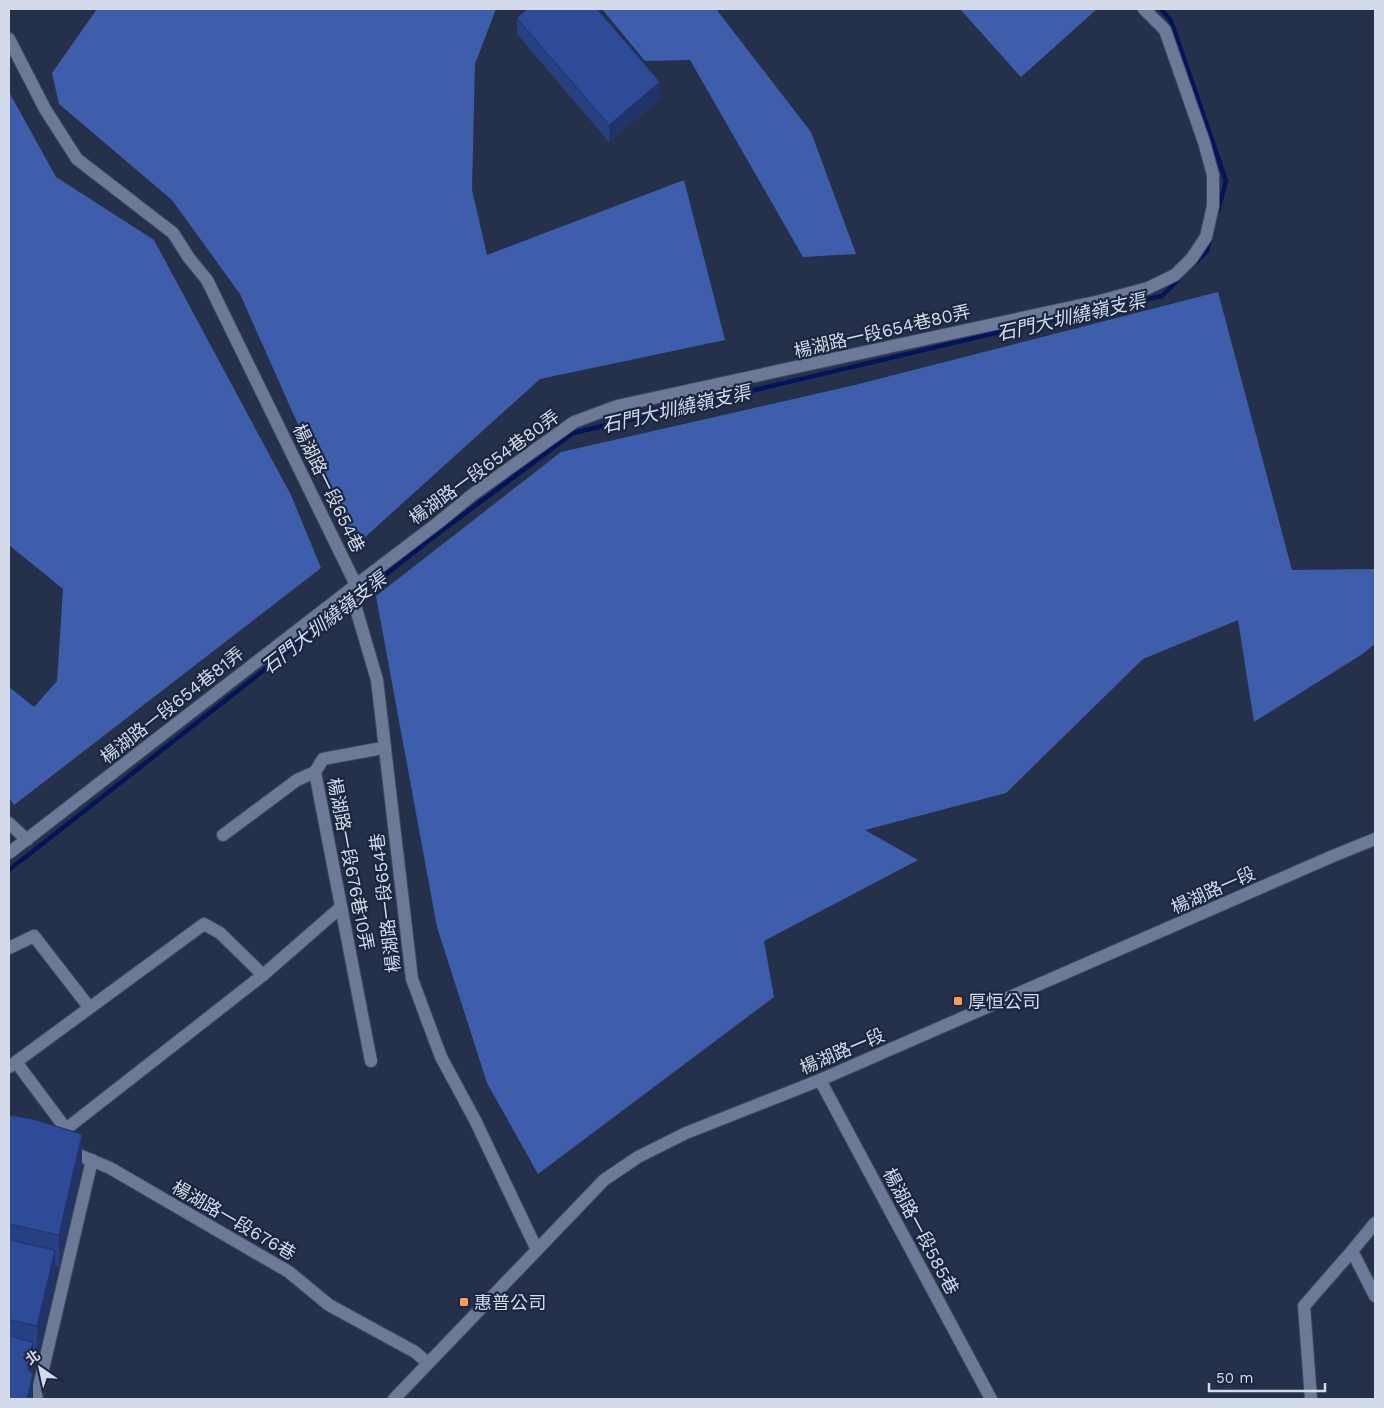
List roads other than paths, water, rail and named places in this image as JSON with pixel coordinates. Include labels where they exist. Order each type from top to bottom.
[{"type":"street","name":"楊湖路一段654巷80弄","points":[[354,590],[472,495],[574,422],[617,406],[1100,301],[1148,288],[1175,275],[1192,258],[1206,237],[1213,206],[1213,175],[1204,142],[1165,30],[1144,9]]},
{"type":"street","name":"楊湖路一段654巷","points":[[9,39],[31,83],[77,159],[173,233],[189,258],[207,280],[354,590],[377,680],[412,979],[441,1057],[475,1120],[537,1250]]},
{"type":"street","name":"楊湖路一段654巷81弄","points":[[9,854],[354,590]]},
{"type":"street","name":"楊湖路一段676巷10弄","points":[[371,1061],[315,772],[323,759],[377,749]]},
{"type":"street","points":[[223,835],[297,780],[315,772]]},
{"type":"street","points":[[9,823],[26,840]]},
{"type":"street","name":"楊湖路一段","points":[[394,1399],[604,1180],[638,1157],[686,1133],[820,1080],[1375,839]]},
{"type":"street","points":[[263,975],[220,933],[204,924],[12,1064],[66,1129],[263,975],[341,907]]},
{"type":"street","points":[[9,948],[34,936],[89,1007]]},
{"type":"street","name":"楊湖路一段585巷","points":[[820,1080],[991,1399]]},
{"type":"street","name":"楊湖路一段676巷","points":[[66,1129],[57,1147],[110,1168],[289,1272],[329,1305],[415,1352],[428,1363]]},
{"type":"street","points":[[36,1399],[39,1367],[59,1275],[92,1160]]},
{"type":"street","points":[[1310,1399],[1304,1306],[1375,1223]]},
{"type":"street","points":[[1352,1251],[1375,1296]]},
{"type":"waterway","name":"石門大圳繞嶺支渠","points":[[1161,9],[1171,21],[1226,181],[1218,211]]},
{"type":"waterway","name":"石門大圳繞嶺支渠","points":[[1196,262],[1207,251],[1210,240]]},
{"type":"waterway","name":"石門大圳繞嶺支渠","points":[[9,870],[440,532],[573,433],[1038,323],[1162,296],[1181,277]]},
{"type":"place","name":"厚恒公司","points":[[958,1001]]},
{"type":"place","name":"惠普公司","points":[[464,1302]]}]
